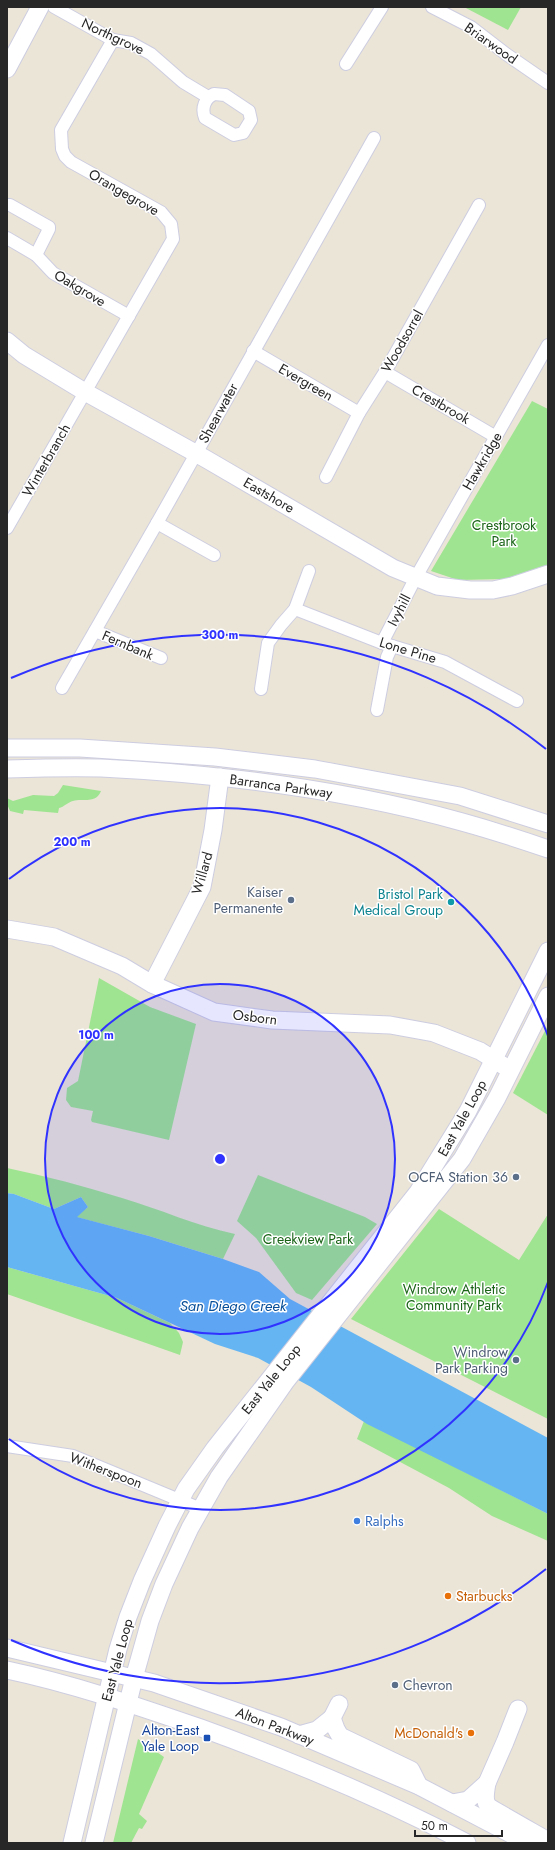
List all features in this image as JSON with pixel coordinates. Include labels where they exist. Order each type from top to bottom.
[{"type":"main road","points":[[7,69],[40,7]]},
{"type":"main road","name":"Eastshore","points":[[7,341],[24,355],[85,392],[196,453],[393,568],[437,586],[470,590],[493,590],[512,586],[548,574]]},
{"type":"main road","name":"Barranca Parkway","points":[[7,748],[80,748],[215,757],[315,769],[460,796],[548,824]]},
{"type":"main road","name":"Barranca Parkway","points":[[7,769],[100,768],[220,777],[315,789],[460,821],[548,849]]},
{"type":"main road","name":"Willard","points":[[152,984],[202,887],[213,830],[220,777]]},
{"type":"main road","name":"Osborn","points":[[7,929],[54,937],[122,966],[152,984],[214,1012],[272,1020],[390,1025],[434,1033],[480,1051],[510,1070]]},
{"type":"main road","name":"East Yale Loop","points":[[334,1310],[348,1278],[418,1192],[465,1117],[548,951]]},
{"type":"main road","name":"East Yale Loop","points":[[72,1843],[112,1673],[128,1617],[142,1581],[186,1489],[215,1448],[280,1378],[334,1310],[462,1159],[497,1098],[548,996]]},
{"type":"main road","name":"East Yale Loop","points":[[94,1843],[134,1678],[150,1621],[164,1584],[201,1509],[219,1477],[280,1378]]},
{"type":"main road","name":"Alton Parkway","points":[[7,1648],[134,1678],[198,1697],[299,1735],[419,1786],[528,1843]]},
{"type":"main road","name":"Alton Parkway","points":[[7,1670],[107,1696],[273,1755],[419,1818],[467,1843]]},
{"type":"main road","points":[[518,1709],[487,1783],[486,1801],[491,1809],[514,1820],[548,1841]]},
{"type":"main road","points":[[299,1735],[316,1730],[335,1711],[336,1730],[340,1736],[411,1770],[419,1786]]},
{"type":"main road","points":[[452,1803],[468,1800],[487,1783]]},
{"type":"street","name":"Northgrove","points":[[54,7],[113,40],[131,44],[151,54],[180,80],[208,97]]},
{"type":"street","points":[[346,64],[382,7]]},
{"type":"street","name":"Briarwood","points":[[432,7],[471,27],[506,54],[548,83]]},
{"type":"street","name":"Orangegrove","points":[[85,392],[173,238],[171,224],[161,212],[71,162],[65,156],[60,141],[61,130],[113,40]]},
{"type":"street","name":"Shearwater","points":[[62,688],[157,523],[253,350],[374,138]]},
{"type":"street","points":[[7,205],[10,205],[49,227],[36,255]]},
{"type":"street","name":"Woodsorrel","points":[[326,477],[359,413],[385,372],[479,205]]},
{"type":"street","name":"Oakgrove","points":[[7,238],[36,255],[53,273],[128,316]]},
{"type":"street","name":"Hawkridge","points":[[416,577],[548,345]]},
{"type":"street","name":"Evergreen","points":[[253,350],[359,413]]},
{"type":"street","name":"Crestbrook","points":[[385,372],[496,437]]},
{"type":"street","name":"Winterbranch","points":[[8,525],[85,392]]},
{"type":"street","points":[[157,523],[214,555]]},
{"type":"street","points":[[261,689],[268,643],[280,625],[295,610],[309,571]]},
{"type":"street","name":"Ivyhill","points":[[377,710],[387,656],[387,644],[416,577]]},
{"type":"street","name":"Lone Pine","points":[[295,610],[387,644],[445,662],[517,701]]},
{"type":"street","name":"Fernbank","points":[[95,631],[161,658]]},
{"type":"street","name":"Witherspoon","points":[[7,1446],[73,1456],[201,1509]]},
{"type":"green space","points":[[464,7],[521,7],[508,30]]},
{"type":"green space","name":"Crestbrook Park","points":[[532,401],[548,409],[548,565],[506,579],[458,580],[431,571]]},
{"type":"green space","points":[[63,785],[101,791],[96,798],[69,802],[63,807],[59,808],[58,813],[24,810],[23,814],[10,811],[7,804],[7,798],[13,801],[33,795],[54,796]]},
{"type":"green space","points":[[99,978],[150,1007],[196,1024],[169,1140],[92,1122],[93,1111],[71,1107],[66,1100],[67,1088],[78,1081]]},
{"type":"green space","points":[[548,1025],[548,1115],[513,1093]]},
{"type":"green space","points":[[7,1168],[93,1189],[136,1202],[206,1227],[235,1234],[223,1259],[149,1236],[76,1217],[88,1207],[81,1197],[54,1209],[14,1194],[7,1193]]},
{"type":"green space","name":"Creekview Park","points":[[258,1175],[365,1217],[377,1224],[312,1300],[296,1293],[256,1238],[237,1221]]},
{"type":"green space","name":"Windrow Athletic Community Park","points":[[439,1209],[519,1260],[548,1214],[548,1419],[351,1319]]},
{"type":"green space","points":[[7,1267],[117,1298],[170,1323],[179,1333],[183,1342],[180,1355],[7,1294]]},
{"type":"green space","points":[[364,1421],[548,1514],[548,1541],[492,1516],[449,1488],[357,1439]]},
{"type":"green space","points":[[138,1739],[164,1757],[139,1814],[147,1821],[142,1829],[139,1828],[131,1843],[113,1843]]},
{"type":"water","name":"San Diego Creek","points":[[7,1193],[14,1194],[54,1209],[81,1197],[88,1207],[77,1217],[149,1236],[259,1272],[290,1299],[548,1438],[548,1514],[367,1424],[311,1387],[258,1358],[215,1344],[117,1298],[7,1267]]},
{"type":"place","name":"Kaiser Permanente","points":[[291,900]]},
{"type":"place","name":"Bristol Park Medical Group","points":[[451,902]]},
{"type":"place","name":"OCFA Station 36","points":[[516,1177]]},
{"type":"place","name":"Windrow Park Parking","points":[[516,1360]]},
{"type":"place","name":"Ralphs","points":[[357,1521]]},
{"type":"place","name":"Starbucks","points":[[448,1596]]},
{"type":"place","name":"Chevron","points":[[395,1685]]},
{"type":"place","name":"McDonald's","points":[[471,1733]]},
{"type":"place","name":"Alton-East Yale Loop","points":[[207,1738]]}]
